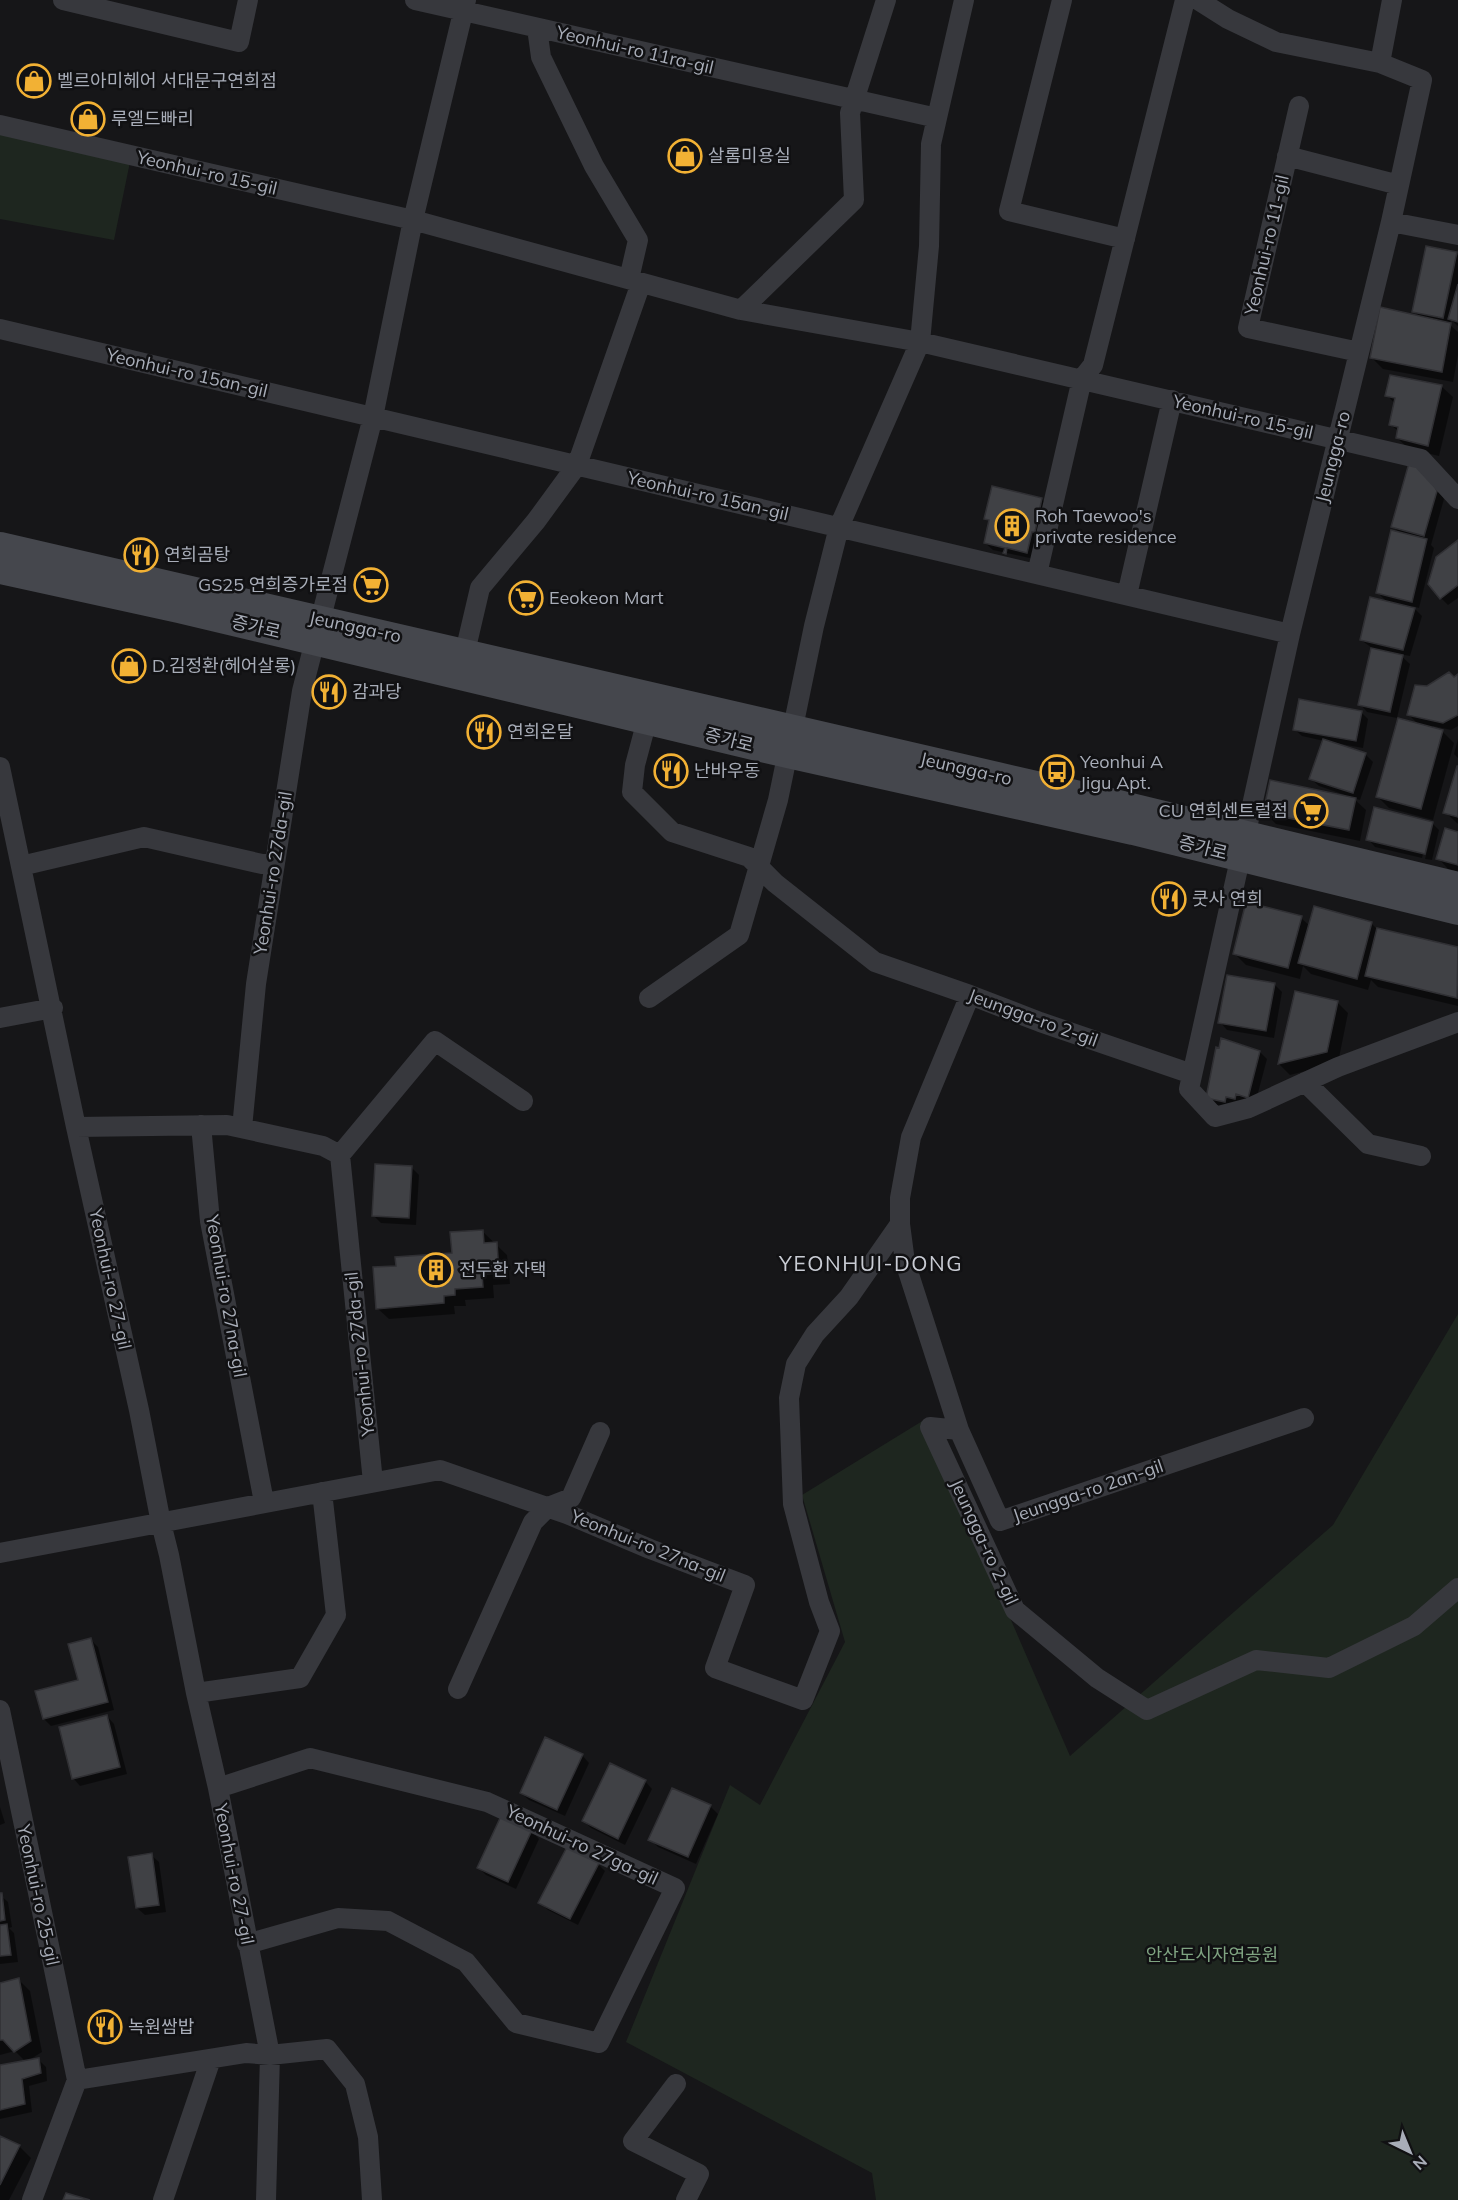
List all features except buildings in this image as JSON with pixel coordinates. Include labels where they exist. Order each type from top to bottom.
[{"type":"main road","name":"Jeungga-ro","points":[[0,546],[317,630],[465,652],[586,682],[789,742],[1242,845],[1458,886]]},
{"type":"main road","name":"증가로","points":[[0,570],[317,630],[647,720],[789,742]]},
{"type":"main road","name":"증가로","points":[[1242,845],[1458,911]]},
{"type":"street","points":[[63,0],[239,42],[248,0]]},
{"type":"street","name":"Yeonhui-ro 11ra-gil","points":[[415,0],[465,6],[537,28],[937,118]]},
{"type":"street","points":[[741,310],[854,200],[850,113],[886,0]]},
{"type":"street","points":[[649,998],[739,935],[778,800],[789,742],[839,527],[920,342],[929,246],[931,144],[964,0]]},
{"type":"street","points":[[1062,0],[1009,211],[1125,239]]},
{"type":"street","points":[[1037,574],[1082,379],[1092,365],[1185,0]]},
{"type":"street","points":[[1198,0],[1228,19],[1276,42],[1380,63],[1392,0]]},
{"type":"street","points":[[317,630],[373,417],[413,220],[465,6]]},
{"type":"street","points":[[465,652],[480,588],[536,521],[577,465],[635,281],[638,240],[594,166],[541,57],[537,28]]},
{"type":"street","name":"Jeungga-ro","points":[[1192,1074],[1290,634],[1391,222],[1422,81],[1380,63]]},
{"type":"street","name":"Yeonhui-ro 11-gil","points":[[1299,106],[1248,328],[1359,352]]},
{"type":"street","name":"Yeonhui-ro 15-gil","points":[[0,125],[413,220],[741,310],[920,342],[1420,459],[1458,499]]},
{"type":"street","name":"Yeonhui-ro 11-gil","points":[[1287,156],[1399,185]]},
{"type":"street","points":[[1391,222],[1458,235]]},
{"type":"street","name":"Yeonhui-ro 15an-gil","points":[[0,329],[1290,634]]},
{"type":"street","points":[[1127,596],[1172,400]]},
{"type":"street","name":"Yeonhui-ro 27da-gil","points":[[242,1128],[256,984],[302,691],[317,630]]},
{"type":"street","points":[[647,720],[635,765],[632,792],[672,832],[749,857],[760,866]]},
{"type":"street","name":"Yeonhui-ro 27-gil","points":[[0,766],[76,1127],[139,1410],[160,1522],[218,1788],[270,2055],[266,2200]]},
{"type":"street","points":[[21,866],[144,837],[262,864],[275,862]]},
{"type":"street","name":"Jeungga-ro 2-gil","points":[[760,866],[775,883],[875,962],[970,995],[1040,1023],[1192,1074]]},
{"type":"street","name":"Jeungga-ro 2an-gil","points":[[970,995],[911,1137],[900,1197],[900,1224],[905,1262],[959,1430],[1000,1521],[1304,1418]]},
{"type":"street","points":[[0,1018],[52,1008]]},
{"type":"street","points":[[1192,1074],[1189,1089],[1215,1117],[1249,1108],[1338,1067],[1458,1022]]},
{"type":"street","points":[[76,1127],[227,1125],[323,1146],[340,1155],[435,1041],[524,1101]]},
{"type":"street","points":[[1305,1082],[1368,1144],[1420,1156]]},
{"type":"street","name":"Yeonhui-ro 27na-gil","points":[[201,1125],[210,1221],[264,1502]]},
{"type":"street","name":"Yeonhui-ro 27da-gil","points":[[340,1155],[373,1482]]},
{"type":"street","name":"Yeonhui-ro 27na-gil","points":[[160,1522],[440,1470],[547,1508],[745,1585],[715,1668],[803,1700],[830,1631],[819,1602],[793,1504],[789,1398],[796,1364],[815,1334],[849,1298],[900,1224]]},
{"type":"street","name":"Jeungga-ro 2-gil","points":[[959,1430],[930,1427],[1015,1610],[1097,1678],[1147,1710],[1256,1660],[1329,1668],[1414,1626],[1458,1588]]},
{"type":"street","name":"Yeonhui-ro 27na-gil","points":[[547,1508],[571,1498],[600,1432]]},
{"type":"street","points":[[196,1693],[300,1678],[336,1615],[322,1492]]},
{"type":"street","points":[[458,1689],[532,1522],[547,1508]]},
{"type":"street","points":[[0,1553],[160,1522]]},
{"type":"street","name":"Yeonhui-ro 25-gil","points":[[0,1710],[77,2080]]},
{"type":"street","name":"Yeonhui-ro 27ga-gil","points":[[218,1788],[310,1758],[487,1802],[675,1888],[599,2043],[516,2023],[466,1962],[388,1921],[338,1918],[247,1944]]},
{"type":"street","points":[[32,2200],[77,2080],[246,2053],[270,2055],[327,2049],[355,2084],[368,2137],[372,2200]]},
{"type":"street","points":[[163,2200],[212,2059]]},
{"type":"street","points":[[676,2084],[633,2141],[699,2174],[686,2200]]},
{"type":"green space","points":[[0,133],[130,162],[114,240],[0,219]]},
{"type":"green space","name":"안산도시자연공원","points":[[1458,1314],[1458,2200],[876,2200],[872,2173],[626,2042],[730,1785],[760,1805],[845,1642],[802,1495],[924,1420],[1070,1756],[1333,1525]]},
{"type":"place","name":"벨르아미헤어 서대문구연희점","points":[[34,81]]},
{"type":"place","name":"루엘드빠리","points":[[88,119]]},
{"type":"place","name":"살롬미용실","points":[[685,156]]},
{"type":"place","name":"Roh Taewoo's private residence","points":[[1012,526]]},
{"type":"place","name":"연희곰탕","points":[[141,555]]},
{"type":"place","name":"GS25 연희증가로점","points":[[371,585]]},
{"type":"place","name":"Eeokeon Mart","points":[[526,598]]},
{"type":"place","name":"D.김정환(헤어살롱)","points":[[129,666]]},
{"type":"place","name":"감과당","points":[[329,692]]},
{"type":"place","name":"연희온달","points":[[484,732]]},
{"type":"place","name":"난바우동","points":[[671,771]]},
{"type":"place","name":"Yeonhui A Jigu Apt.","points":[[1057,772]]},
{"type":"place","name":"CU 연희센트럴점","points":[[1311,811]]},
{"type":"place","name":"쿳사 연희","points":[[1169,899]]},
{"type":"place","name":"전두환 자택","points":[[436,1270]]},
{"type":"place","name":"녹원쌈밥","points":[[105,2027]]},
{"type":"district","name":"YEONHUI-DONG","points":[[871,1264]]}]
